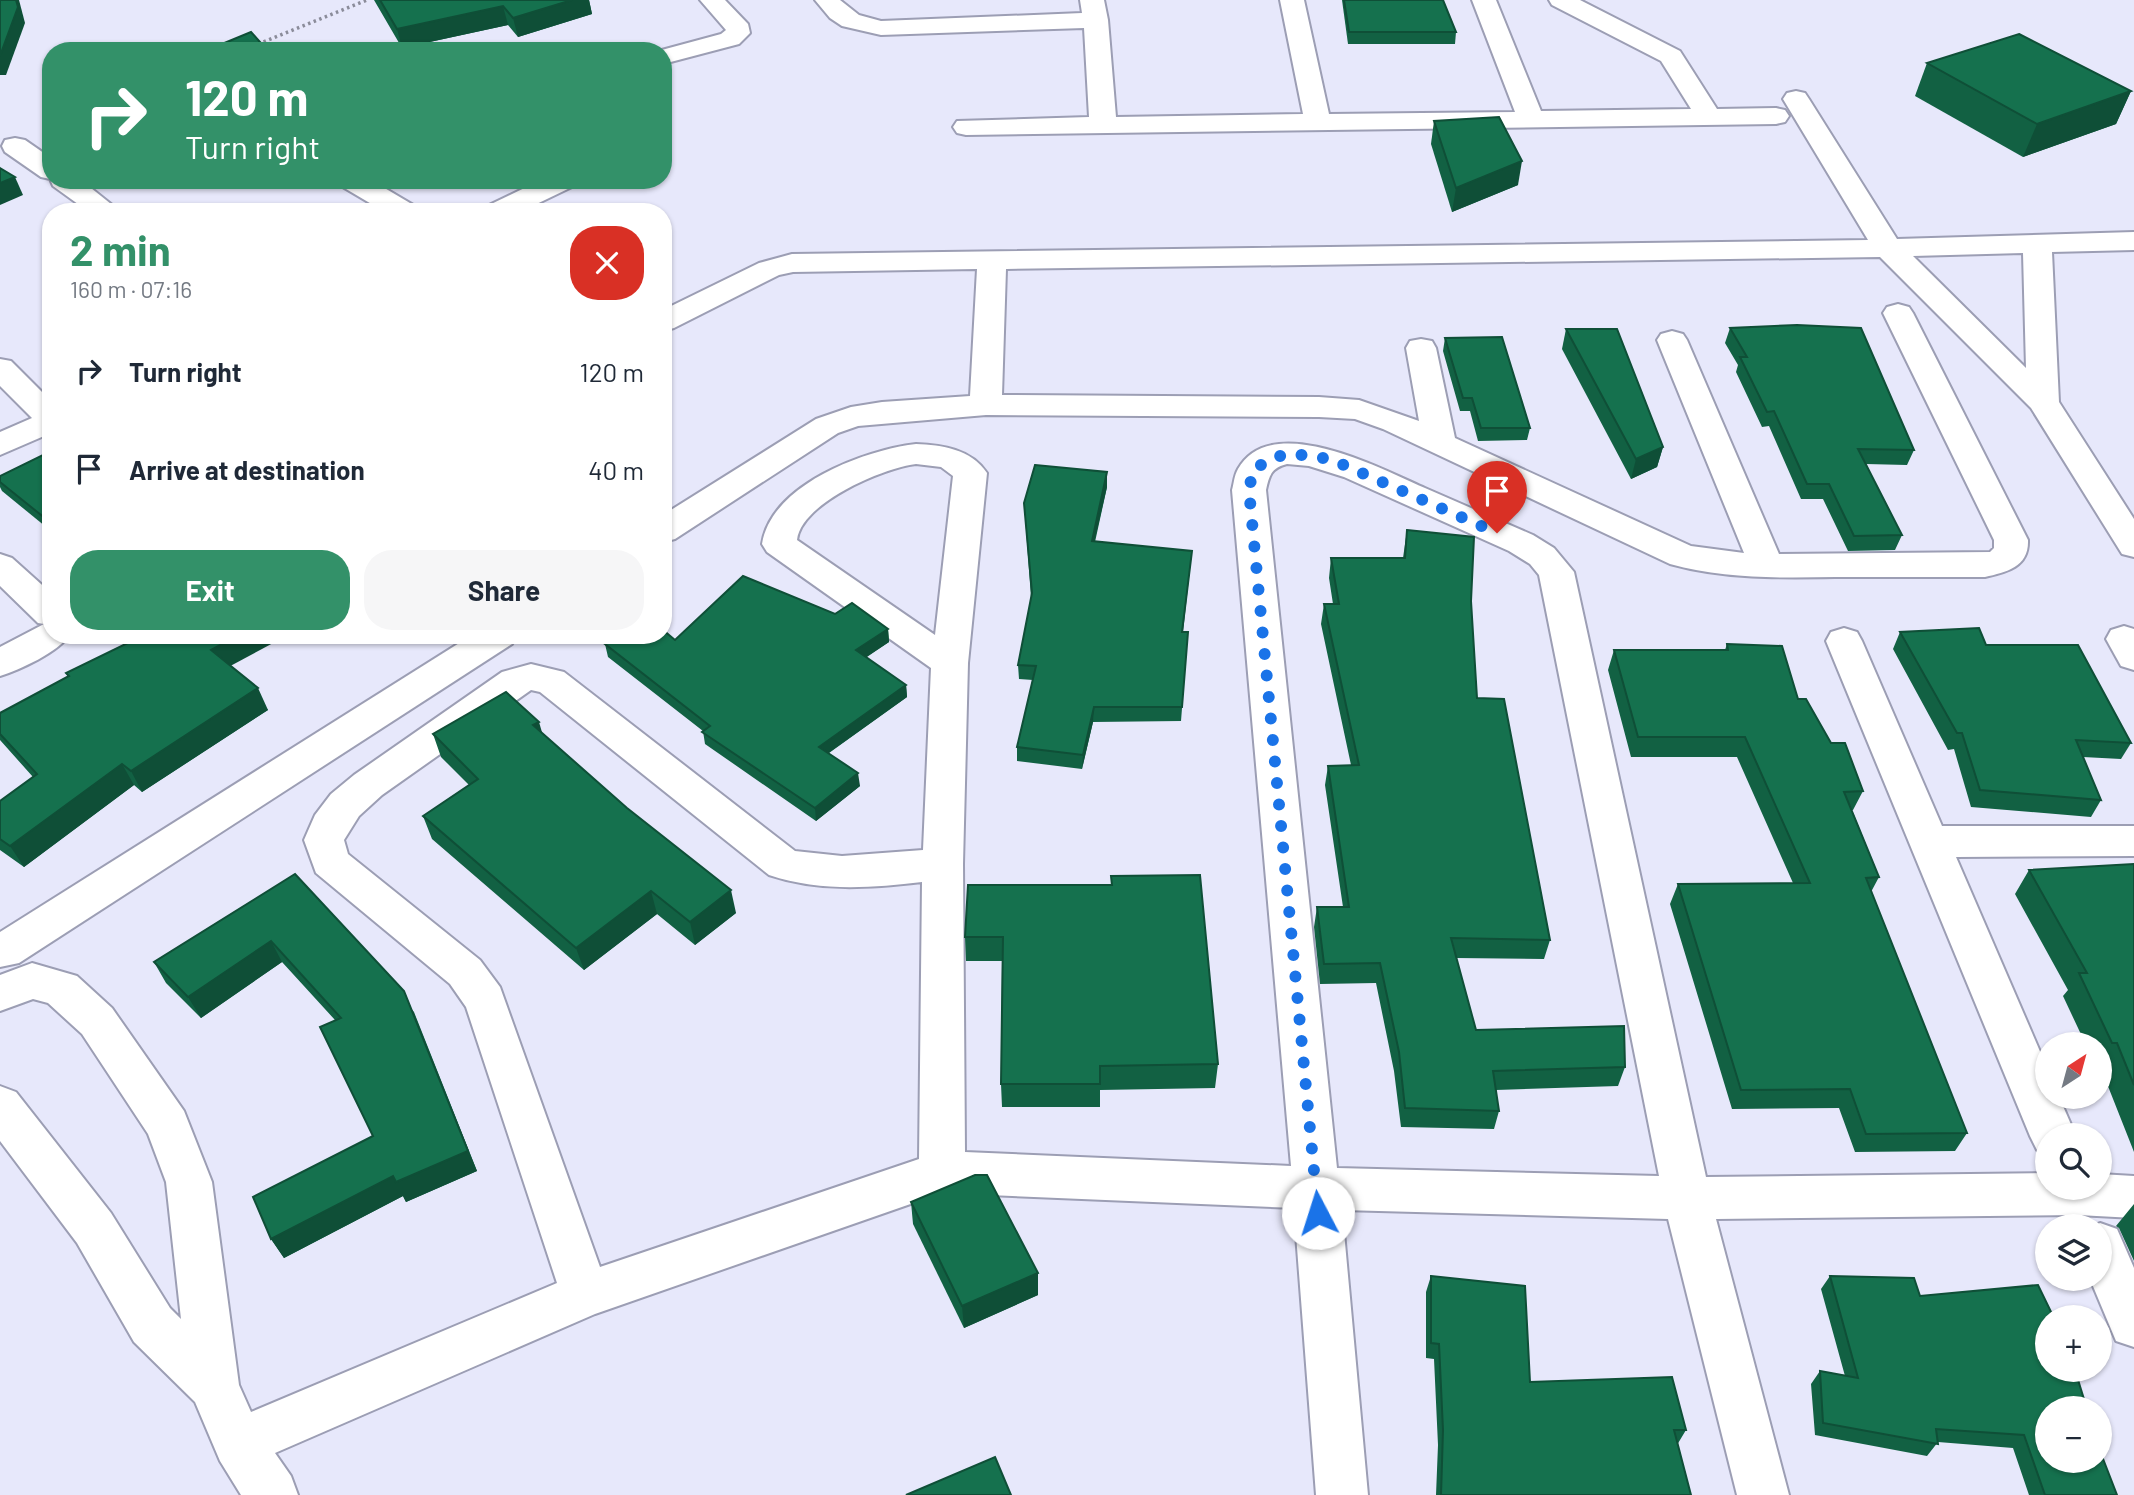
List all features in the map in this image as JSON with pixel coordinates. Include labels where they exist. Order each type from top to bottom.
[{"type":"street","points":[[672,55],[730,39],[738,33],[738,29],[712,0]]},
{"type":"street","points":[[827,0],[843,19],[859,25],[881,28],[1094,10],[1103,125]]},
{"type":"street","points":[[1292,0],[1318,122]]},
{"type":"street","points":[[1484,0],[1531,119]]},
{"type":"street","points":[[1561,0],[1671,56],[1707,116]]},
{"type":"street","points":[[966,127],[1707,116],[1786,107],[1888,248],[2043,402],[2134,546]]},
{"type":"street","points":[[15,146],[42,165]]},
{"type":"street","points":[[75,189],[95,203]]},
{"type":"street","points":[[366,189],[390,203]]},
{"type":"street","points":[[516,203],[545,189]]},
{"type":"street","points":[[672,318],[769,269],[792,263],[1888,248],[2134,240]]},
{"type":"street","points":[[2036,243],[2043,402]]},
{"type":"street","points":[[986,405],[992,260]]},
{"type":"street","points":[[672,525],[827,426],[851,417],[986,405],[1319,407],[1359,410],[1394,422],[1682,556],[1722,564],[1768,566],[1984,565],[2001,562],[2011,551],[2011,540],[1898,313]]},
{"type":"street","points":[[1672,341],[1768,566]]},
{"type":"street","points":[[1420,348],[1440,444]]},
{"type":"street","points":[[0,368],[42,411]]},
{"type":"street","points":[[0,445],[42,424]]},
{"type":"street","points":[[1342,1495],[1316,1188],[1249,490],[1253,470],[1274,457],[1294,454],[1330,459],[1521,543],[1542,556],[1556,572],[1687,1198],[1763,1495]]},
{"type":"street","points":[[942,1172],[943,864],[950,663],[970,473],[956,461],[936,456],[906,455],[877,461],[824,489],[782,526],[779,544],[950,663]]},
{"type":"street","points":[[0,566],[42,606]]},
{"type":"street","points":[[0,663],[42,640]]},
{"type":"street","points":[[1844,641],[2048,1123]]},
{"type":"street","points":[[2,972],[486,644]]},
{"type":"street","points":[[584,1295],[485,1000],[465,972],[330,862],[324,840],[329,826],[345,805],[368,785],[515,681],[531,677],[551,681],[783,864],[810,872],[856,873],[943,864]]},
{"type":"street","points":[[1929,842],[2134,841]]},
{"type":"street","points":[[2,972],[62,989],[97,1021],[169,1125],[189,1182],[214,1385],[238,1443],[272,1495]]},
{"type":"street","points":[[0,1106],[94,1228],[152,1325],[214,1385]]},
{"type":"street","points":[[238,1443],[584,1295],[942,1172],[1316,1188],[1687,1198],[2082,1203],[2134,1197]]},
{"type":"street","points":[[2112,1273],[2134,1324]]},
{"type":"path","points":[[264,42],[367,0]]},
{"type":"building","points":[[0,0],[16,0],[18,7],[0,56]]},
{"type":"building","points":[[380,0],[572,0],[513,18],[503,6],[397,29]]},
{"type":"building","points":[[1344,0],[1443,0],[1456,32],[1349,32]]},
{"type":"building","points":[[251,32],[260,42],[227,42]]},
{"type":"building","points":[[2019,34],[2131,91],[2037,124],[1927,63]]},
{"type":"building","points":[[1499,117],[1522,161],[1456,188],[1434,121]]},
{"type":"building","points":[[0,168],[15,177],[0,183]]},
{"type":"building","points":[[1797,325],[1861,328],[1914,450],[1858,449],[1902,535],[1854,536],[1829,484],[1807,484],[1774,411],[1767,412],[1740,357],[1747,357],[1730,328]]},
{"type":"building","points":[[1566,329],[1617,329],[1663,447],[1636,459]]},
{"type":"building","points":[[1502,337],[1530,428],[1481,428],[1472,398],[1463,398],[1445,338]]},
{"type":"building","points":[[42,455],[42,516],[0,482],[0,476]]},
{"type":"building","points":[[1035,465],[1107,472],[1092,541],[1192,551],[1182,632],[1188,632],[1182,707],[1094,707],[1083,755],[1017,747],[1036,666],[1018,665],[1032,593],[1024,503]]},
{"type":"building","points":[[1407,530],[1474,537],[1471,601],[1477,698],[1504,699],[1550,940],[1451,938],[1476,1030],[1624,1026],[1625,1067],[1493,1071],[1499,1111],[1405,1108],[1399,1052],[1380,963],[1324,964],[1317,907],[1349,907],[1328,766],[1359,765],[1324,604],[1339,604],[1331,558],[1405,558]]},
{"type":"building","points":[[743,576],[835,614],[852,603],[888,629],[856,650],[906,685],[819,747],[858,773],[815,808],[702,732],[710,726],[605,644],[672,644],[672,638],[675,640]]},
{"type":"building","points":[[1979,628],[1986,645],[2078,645],[2131,743],[2076,740],[2101,800],[1980,790],[1962,733],[1957,733],[1900,632]]},
{"type":"building","points":[[126,644],[222,644],[211,650],[258,688],[131,771],[122,764],[10,846],[0,839],[0,801],[37,774],[0,734],[0,713],[69,676],[66,673]]},
{"type":"building","points":[[1727,644],[1782,646],[1798,699],[1806,699],[1831,743],[1845,743],[1863,791],[1844,792],[1879,877],[1866,878],[1967,1133],[1866,1134],[1850,1089],[1741,1090],[1678,884],[1810,883],[1745,737],[1638,737],[1614,650],[1728,650]]},
{"type":"building","points":[[506,692],[539,722],[533,725],[627,808],[731,890],[690,922],[651,891],[576,948],[423,816],[478,779],[433,734]]},
{"type":"building","points":[[2134,864],[2134,1085],[2117,1043],[2112,1043],[2112,1032],[2107,1032],[2079,973],[2087,973],[2029,870]]},
{"type":"building","points":[[295,874],[404,991],[468,1151],[396,1182],[393,1176],[271,1239],[253,1197],[373,1136],[320,1027],[341,1018],[271,941],[188,997],[154,962]]},
{"type":"building","points":[[1200,875],[1218,1064],[1100,1066],[1100,1084],[1001,1084],[1003,937],[965,937],[968,885],[1112,885],[1111,876]]},
{"type":"building","points":[[975,1175],[987,1175],[1038,1273],[962,1306],[911,1202]]},
{"type":"building","points":[[1431,1276],[1525,1286],[1530,1382],[1672,1377],[1686,1430],[1674,1430],[1691,1495],[1441,1495],[1443,1430],[1439,1344],[1431,1343]]},
{"type":"building","points":[[1830,1276],[1914,1278],[1920,1296],[2035,1285],[2035,1291],[2041,1291],[2048,1305],[2035,1305],[2035,1382],[2079,1382],[2083,1396],[2035,1396],[2035,1466],[2024,1435],[1936,1429],[1938,1444],[1823,1423],[1820,1371],[1858,1378]]},
{"type":"building","points":[[995,1457],[1011,1495],[906,1495]]},
{"type":"building","points":[[2037,1473],[2108,1473],[2117,1495],[2045,1495]]},
{"type":"route","points":[[1318,1213],[1249,490],[1253,470],[1274,457],[1315,455],[1330,459],[1497,533]]}]
